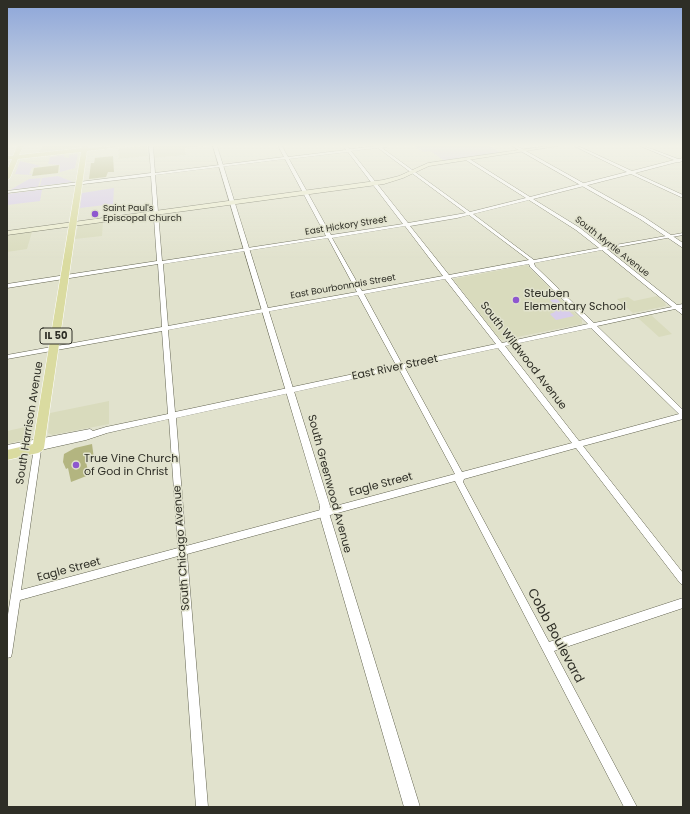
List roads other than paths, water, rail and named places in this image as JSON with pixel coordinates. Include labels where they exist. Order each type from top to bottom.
[{"type":"main road","name":"South Harrison Avenue","points":[[39,444],[79,184]]},
{"type":"main road","points":[[7,233],[368,184]]},
{"type":"main road","name":"East River Street","points":[[7,454],[39,444]]},
{"type":"street","points":[[7,192],[71,184]]},
{"type":"street","name":"South Chicago Avenue","points":[[154,184],[202,807]]},
{"type":"street","name":"South Greenwood Avenue","points":[[227,184],[325,506],[324,513],[412,807]]},
{"type":"street","name":"Cobb Boulevard","points":[[301,184],[460,476],[459,482],[631,807]]},
{"type":"street","name":"South Wildwood Avenue","points":[[376,184],[683,580]]},
{"type":"street","points":[[430,184],[531,259],[532,266],[683,415]]},
{"type":"street","name":"South Myrtle Avenue","points":[[505,184],[578,229],[683,313]]},
{"type":"street","name":"East Hickory Street","points":[[7,286],[470,214],[587,184]]},
{"type":"street","points":[[656,184],[683,197]]},
{"type":"street","points":[[583,185],[642,218],[683,246]]},
{"type":"street","name":"East Bourbonnais Street","points":[[7,357],[683,234]]},
{"type":"street","name":"East River Street","points":[[7,448],[86,437],[106,430],[683,306]]},
{"type":"street","name":"Eagle Street","points":[[16,596],[683,415]]},
{"type":"street","name":"South Harrison Avenue","points":[[7,653],[39,444]]},
{"type":"street","points":[[547,648],[683,603]]},
{"type":"place","name":"Saint Paul's Episcopal Church","points":[[95,214]]},
{"type":"place","name":"Steuben Elementary School","points":[[516,300]]},
{"type":"place","name":"True Vine Church of God in Christ","points":[[76,465]]}]
